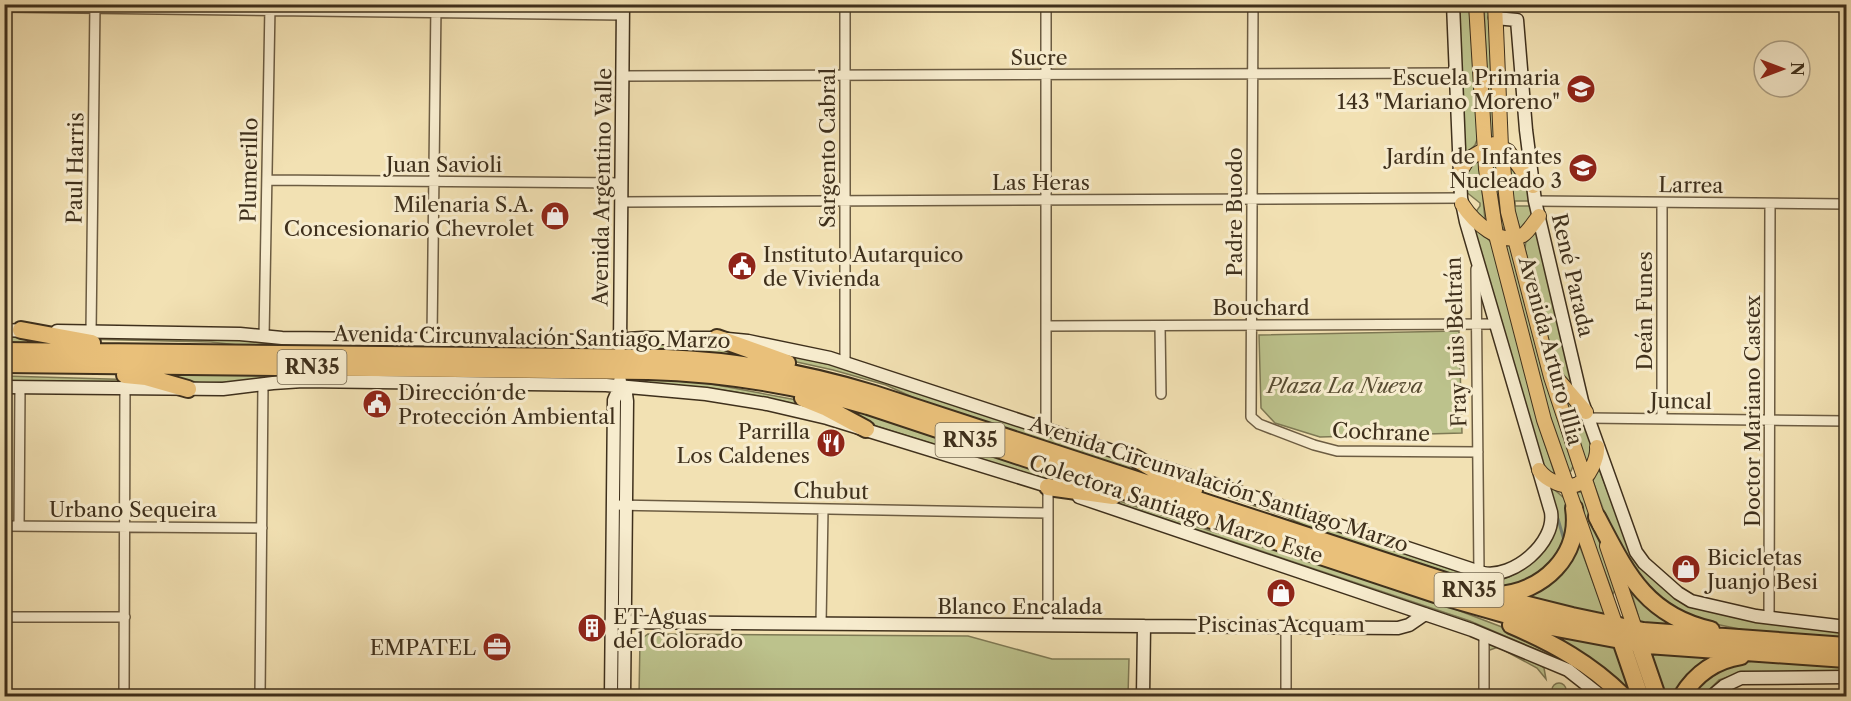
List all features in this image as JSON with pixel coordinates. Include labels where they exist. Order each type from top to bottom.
[{"type":"highway","points":[[13,330],[85,343],[208,345],[263,354]]},
{"type":"highway","points":[[717,338],[778,361],[886,388],[940,416]]},
{"type":"highway","name":"Avenida Circunvalación Santiago Marzo","points":[[4,351],[263,354],[620,372],[703,360],[786,372],[842,384],[1488,596],[1618,633]]},
{"type":"highway","name":"Avenida Circunvalación Santiago Marzo","points":[[4,364],[663,372],[747,380],[837,397],[1442,596],[1546,626],[1618,633],[1774,654],[1846,646]]},
{"type":"highway","points":[[4,371],[30,374],[138,376],[188,389]]},
{"type":"highway","points":[[663,372],[803,398],[866,429]]},
{"type":"highway","points":[[1135,458],[1183,486],[1285,520],[1325,543]]},
{"type":"highway","points":[[1048,487],[1112,496],[1215,528],[1270,539]]},
{"type":"highway","points":[[1488,596],[1521,591],[1538,583],[1553,572],[1564,558],[1572,542],[1575,525],[1574,508]]},
{"type":"highway","points":[[1597,517],[1632,580],[1650,600],[1672,616],[1712,630],[1808,650]]},
{"type":"highway","points":[[1442,596],[1555,646],[1588,666],[1623,696]]},
{"type":"highway","name":"Avenida Arturo Illia","points":[[1618,633],[1640,696]]},
{"type":"highway","name":"Avenida Circunvalación Santiago Marzo","points":[[1637,636],[1670,634],[1808,650],[1846,661]]},
{"type":"highway","name":"Avenida Arturo Illia","points":[[1637,636],[1657,696]]},
{"type":"highway","points":[[1682,696],[1696,678],[1709,667],[1722,661],[1743,655],[1774,654]]},
{"type":"main road","name":"Avenida Arturo Illia","points":[[1476,4],[1484,148],[1496,235],[1540,408],[1618,633]]},
{"type":"main road","name":"Avenida Arturo Illia","points":[[1495,11],[1501,147],[1505,194],[1514,237],[1547,365],[1637,636]]},
{"type":"main road","points":[[1458,175],[1466,160],[1492,144],[1510,153],[1533,186]]},
{"type":"main road","points":[[1461,201],[1474,219],[1496,235],[1514,237],[1525,233],[1539,216]]},
{"type":"main road","points":[[1547,365],[1561,386],[1586,415]]},
{"type":"main road","points":[[1539,470],[1547,478],[1566,484],[1576,484],[1584,478],[1596,459],[1597,447]]},
{"type":"street","name":"Sargento Cabral","points":[[845,4],[845,363]]},
{"type":"street","points":[[1046,4],[1046,429]]},
{"type":"street","name":"Padre Buodo","points":[[1252,420],[1250,412],[1253,4]]},
{"type":"street","name":"Fray Luis Beltrán","points":[[1453,4],[1458,175],[1461,201],[1476,258],[1479,572]]},
{"type":"street","name":"Paul Harris","points":[[91,332],[95,7]]},
{"type":"street","points":[[4,8],[623,10]]},
{"type":"street","name":"Plumerillo","points":[[264,337],[270,8]]},
{"type":"street","points":[[432,338],[436,8]]},
{"type":"street","name":"Avenida Argentino Valle","points":[[620,372],[623,10]]},
{"type":"street","name":"René Parada","points":[[1495,11],[1518,20],[1525,120],[1535,201],[1586,415],[1635,552],[1686,598],[1769,618]]},
{"type":"street","name":"Sucre","points":[[623,76],[1455,73]]},
{"type":"street","name":"Juan Savioli","points":[[267,180],[622,183]]},
{"type":"street","name":"Las Heras","points":[[621,202],[1252,199],[1461,201]]},
{"type":"street","name":"Larrea","points":[[1535,201],[1846,204]]},
{"type":"street","name":"Deán Funes","points":[[1662,203],[1662,419]]},
{"type":"street","name":"Doctor Mariano Castex","points":[[1769,618],[1770,204]]},
{"type":"street","points":[[1476,258],[1539,470]]},
{"type":"street","name":"Bouchard","points":[[1046,326],[1496,324]]},
{"type":"street","points":[[1160,326],[1161,394]]},
{"type":"street","name":"Colectora Santiago Marzo Este","points":[[13,330],[240,334],[282,338],[620,340],[717,338],[765,344],[845,363],[1492,575],[1505,573],[1540,547],[1552,519],[1539,470]]},
{"type":"street","points":[[611,696],[614,400],[620,372]]},
{"type":"street","points":[[620,372],[627,401],[624,696]]},
{"type":"street","name":"Colectora Santiago Marzo Este","points":[[4,387],[230,389],[303,381],[620,372],[726,397],[786,408],[866,429],[1048,487],[1484,635],[1568,670],[1601,696]]},
{"type":"street","points":[[260,696],[263,384]]},
{"type":"street","points":[[19,526],[20,387]]},
{"type":"street","points":[[124,696],[125,388]]},
{"type":"street","name":"Juncal","points":[[1586,415],[1662,419],[1846,421]]},
{"type":"street","name":"Cochrane","points":[[1252,420],[1314,445],[1337,451],[1478,452]]},
{"type":"street","points":[[1048,487],[1048,625]]},
{"type":"street","name":"Chubut","points":[[613,505],[1048,513]]},
{"type":"street","points":[[821,624],[823,509]]},
{"type":"street","name":"Urbano Sequeira","points":[[4,526],[262,528]]},
{"type":"street","name":"Blanco Encalada","points":[[611,622],[1398,628],[1409,625],[1425,614]]},
{"type":"street","points":[[4,616],[124,617]]},
{"type":"street","points":[[1769,618],[1846,627]]},
{"type":"street","points":[[1143,696],[1144,626]]},
{"type":"street","points":[[1286,696],[1287,627]]},
{"type":"street","points":[[1484,635],[1484,696]]},
{"type":"street","points":[[1712,696],[1724,686],[1741,678],[1846,677]]},
{"type":"green space","points":[[1457,5],[1469,5],[1478,137],[1475,145],[1463,157]]},
{"type":"green space","points":[[1484,5],[1489,5],[1494,137],[1491,140],[1489,137]]},
{"type":"green space","points":[[1493,157],[1496,160],[1505,225],[1503,229],[1496,207]]},
{"type":"green space","points":[[1479,158],[1485,220],[1475,213],[1480,203],[1465,191],[1465,170]]},
{"type":"green space","points":[[1509,160],[1528,188],[1532,201],[1515,201],[1515,206],[1533,206],[1533,215],[1520,229],[1512,202]]},
{"type":"green space","points":[[1472,223],[1491,242],[1538,422],[1555,475],[1553,476],[1543,465]]},
{"type":"green space","points":[[1537,228],[1574,389],[1555,369],[1525,249],[1526,240]]},
{"type":"green space","points":[[1508,245],[1544,377],[1573,466],[1571,471],[1567,471],[1550,418],[1505,246]]},
{"type":"green space","name":"Plaza La Nueva","points":[[1459,331],[1462,433],[1320,437],[1275,423],[1261,408],[1259,335]]},
{"type":"green space","points":[[5,335],[33,336],[65,343],[5,345]]},
{"type":"green space","points":[[80,336],[232,339],[276,345],[485,343],[596,347],[598,349],[255,347],[211,342],[80,339]]},
{"type":"green space","points":[[646,343],[709,343],[762,359],[646,351],[644,348]]},
{"type":"green space","points":[[764,350],[841,367],[1123,460],[1166,482],[934,407],[886,385],[783,359]]},
{"type":"green space","points":[[150,372],[597,378],[284,375],[235,382],[202,383],[150,374]]},
{"type":"green space","points":[[5,376],[142,380],[142,382],[5,381]]},
{"type":"green space","points":[[647,378],[679,378],[797,400],[813,409],[731,391],[648,384]]},
{"type":"green space","points":[[1564,398],[1578,409],[1592,446],[1588,464],[1585,464]]},
{"type":"green space","points":[[826,401],[1093,489],[1045,479],[876,426]]},
{"type":"green space","points":[[1598,466],[1632,556],[1677,599],[1846,632],[1846,639],[1744,630],[1701,621],[1690,617],[1647,589],[1614,539],[1593,481]]},
{"type":"green space","points":[[1188,481],[1492,583],[1526,567],[1534,560],[1546,542],[1558,519],[1548,487],[1550,486],[1564,498],[1570,512],[1562,551],[1533,580],[1494,590],[1342,544],[1287,517],[1187,483]]},
{"type":"green space","points":[[1579,491],[1584,494],[1615,590],[1613,594],[1576,495]]},
{"type":"green space","points":[[1113,499],[1214,532],[1270,545],[1439,603],[1515,632],[1563,655],[1615,696],[1609,696],[1570,664],[1470,621],[1112,501]]},
{"type":"green space","points":[[1577,539],[1607,619],[1527,597]]},
{"type":"green space","points":[[1628,581],[1681,627],[1641,625]]},
{"type":"green space","points":[[1537,629],[1618,648],[1632,696],[1608,675]]},
{"type":"green space","points":[[648,634],[968,636],[1052,659],[1129,659],[1128,696],[639,696],[640,640]]},
{"type":"green space","points":[[1491,644],[1538,664],[1544,668],[1546,679],[1537,668],[1498,647],[1487,651]]},
{"type":"green space","points":[[1649,651],[1717,656],[1675,696],[1663,696]]},
{"type":"green space","points":[[1757,659],[1846,666],[1846,673],[1742,672],[1719,680],[1703,696],[1689,696],[1703,681],[1719,670]]},
{"type":"green space","points":[[1559,683],[1564,685],[1566,690],[1564,695],[1559,697],[1554,695],[1552,690],[1554,685]]},
{"type":"waterway","points":[[1558,519],[1564,540]]},
{"type":"place","name":"Escuela Primaria 143 \"Mariano Moreno\"","points":[[1581,89]]},
{"type":"place","name":"Jardín de Infantes Nucleado 3","points":[[1583,168]]},
{"type":"place","name":"Milenaria S.A. Concesionario Chevrolet","points":[[555,216]]},
{"type":"place","name":"Instituto Autarquico de Vivienda","points":[[742,266]]},
{"type":"place","name":"Dirección de Protección Ambiental","points":[[377,404]]},
{"type":"place","name":"Parrilla Los Caldenes","points":[[831,443]]},
{"type":"place","name":"Bicicletas Juanjo Besi","points":[[1686,569]]},
{"type":"place","name":"Piscinas Acquam","points":[[1281,593]]},
{"type":"place","name":"ET Aguas del Colorado","points":[[592,628]]},
{"type":"place","name":"EMPATEL","points":[[497,647]]}]
